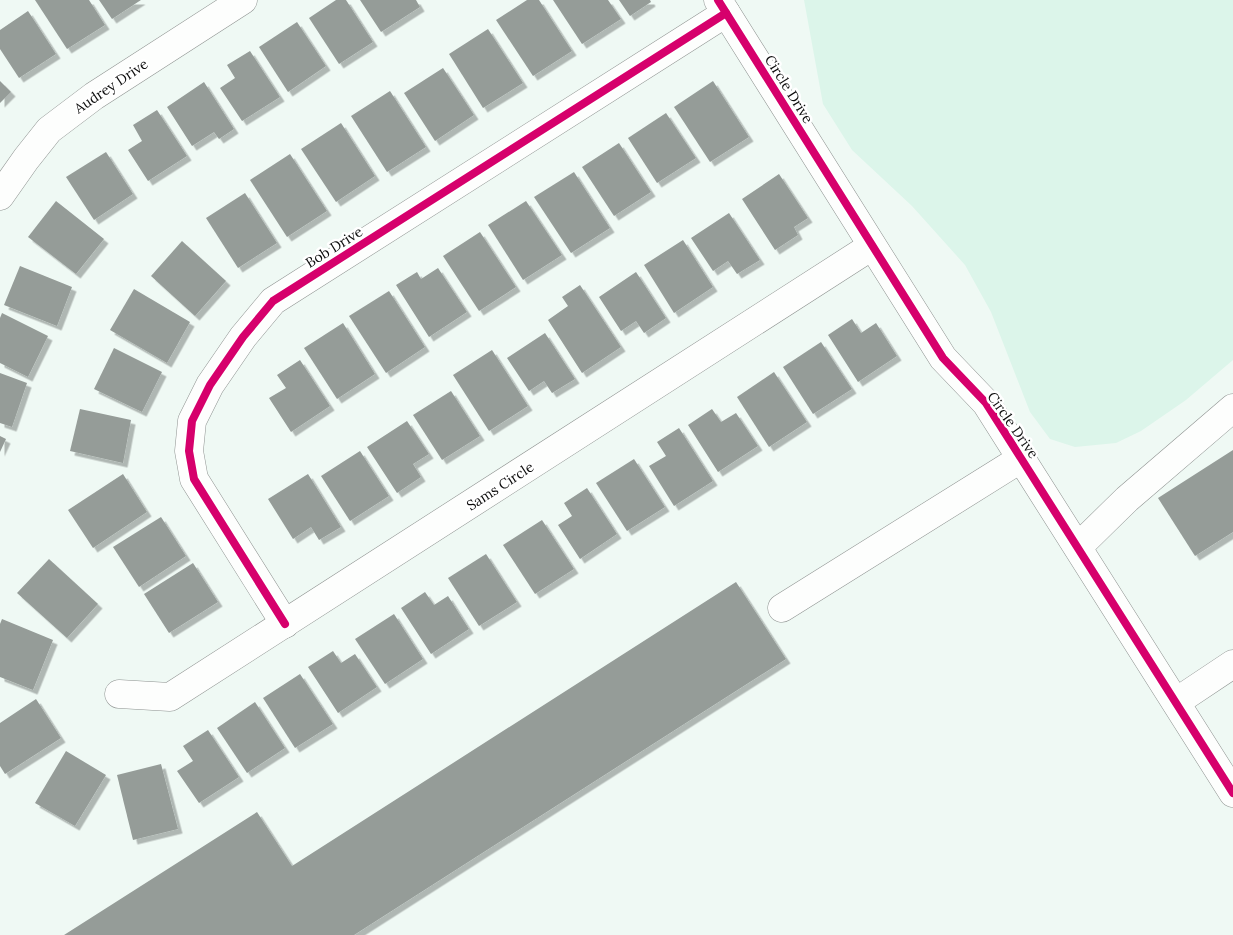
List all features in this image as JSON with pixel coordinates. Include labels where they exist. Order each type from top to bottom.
[{"type":"street","name":"Audrey Drive","points":[[0,196],[49,130],[94,96],[243,0]]},
{"type":"street","name":"Circle Drive","points":[[722,7],[943,358],[986,403],[1233,793]]},
{"type":"street","name":"Bob Drive","points":[[285,624],[194,479],[189,451],[192,420],[210,385],[243,337],[273,301],[722,7]]},
{"type":"street","name":"Sams Circle","points":[[119,694],[170,697],[872,246]]},
{"type":"street","points":[[1078,547],[1127,499],[1233,408]]},
{"type":"street","points":[[782,608],[1022,458]]},
{"type":"street","points":[[1176,702],[1233,664]]},
{"type":"green space","points":[[804,0],[1233,0],[1233,360],[1186,400],[1141,431],[1116,443],[1075,447],[1050,439],[1030,412],[991,312],[965,265],[912,206],[852,150],[823,104]]},
{"type":"building","points":[[35,0],[89,0],[105,25],[67,49]]},
{"type":"building","points":[[99,0],[141,0],[112,19]]},
{"type":"building","points":[[336,0],[346,0],[373,42],[339,64],[309,18]]},
{"type":"building","points":[[360,0],[416,0],[420,7],[381,32]]},
{"type":"building","points":[[527,0],[539,0],[572,51],[533,76],[496,20]]},
{"type":"building","points":[[553,0],[608,0],[621,19],[582,44]]},
{"type":"building","points":[[619,0],[650,0],[651,2],[630,16]]},
{"type":"building","points":[[28,11],[56,54],[19,78],[0,49],[0,30]]},
{"type":"building","points":[[297,22],[326,66],[288,92],[259,47]]},
{"type":"building","points":[[488,29],[523,83],[483,108],[449,54]]},
{"type":"building","points":[[250,51],[280,97],[242,121],[220,88],[235,78],[227,65]]},
{"type":"building","points":[[443,68],[474,115],[435,141],[404,93]]},
{"type":"building","points":[[0,81],[11,92],[0,103]]},
{"type":"building","points":[[713,81],[749,137],[710,162],[674,107]]},
{"type":"building","points":[[204,82],[234,129],[219,139],[214,132],[192,146],[167,107]]},
{"type":"building","points":[[390,91],[426,147],[387,172],[351,116]]},
{"type":"building","points":[[157,110],[187,156],[148,181],[128,150],[142,141],[133,125]]},
{"type":"building","points":[[666,113],[696,158],[657,183],[628,138]]},
{"type":"building","points":[[341,123],[375,176],[336,202],[301,149]]},
{"type":"building","points":[[619,143],[651,192],[614,216],[582,167]]},
{"type":"building","points":[[106,152],[133,194],[94,220],[66,177]]},
{"type":"building","points":[[290,154],[327,211],[287,237],[250,180]]},
{"type":"building","points":[[574,172],[610,228],[571,253],[534,197]]},
{"type":"building","points":[[779,174],[808,218],[794,227],[798,235],[775,250],[742,199]]},
{"type":"building","points":[[245,193],[277,243],[238,268],[206,218]]},
{"type":"building","points":[[56,201],[104,239],[76,274],[28,237]]},
{"type":"building","points":[[526,201],[562,255],[523,280],[488,225]]},
{"type":"building","points":[[729,213],[760,260],[737,274],[728,261],[713,271],[691,238]]},
{"type":"building","points":[[480,232],[516,287],[479,311],[443,256]]},
{"type":"building","points":[[683,240],[713,287],[674,313],[644,265]]},
{"type":"building","points":[[182,241],[226,281],[195,316],[151,276]]},
{"type":"building","points":[[20,266],[72,287],[57,326],[4,305]]},
{"type":"building","points":[[438,268],[467,312],[429,337],[396,285],[417,272],[421,279]]},
{"type":"building","points":[[636,272],[666,318],[644,333],[636,321],[621,331],[599,297]]},
{"type":"building","points":[[580,285],[621,347],[582,373],[548,320],[568,306],[562,297]]},
{"type":"building","points":[[134,289],[190,322],[167,363],[110,330]]},
{"type":"building","points":[[389,291],[425,347],[386,373],[349,316]]},
{"type":"building","points":[[2,313],[48,336],[28,377],[0,363],[0,318]]},
{"type":"building","points":[[852,319],[861,333],[876,323],[897,356],[858,382],[828,335]]},
{"type":"building","points":[[343,323],[375,374],[337,399],[304,348]]},
{"type":"building","points":[[545,333],[575,379],[552,393],[544,381],[529,391],[507,358]]},
{"type":"building","points":[[821,342],[852,389],[813,414],[783,367]]},
{"type":"building","points":[[114,348],[162,372],[142,412],[94,389]]},
{"type":"building","points":[[492,350],[528,406],[489,431],[453,375]]},
{"type":"building","points":[[300,360],[330,406],[291,432],[269,398],[286,388],[277,375]]},
{"type":"building","points":[[774,372],[807,422],[769,447],[737,397]]},
{"type":"building","points":[[0,373],[27,383],[12,427],[0,423]]},
{"type":"building","points":[[451,391],[480,436],[442,460],[413,415]]},
{"type":"building","points":[[80,409],[131,420],[123,463],[70,451]]},
{"type":"building","points":[[712,409],[721,422],[736,413],[758,446],[718,472],[688,425]]},
{"type":"building","points":[[407,421],[429,454],[413,464],[421,477],[397,493],[367,447]]},
{"type":"building","points":[[679,428],[713,481],[674,506],[649,466],[666,456],[657,442]]},
{"type":"building","points":[[0,436],[6,439],[0,452]]},
{"type":"building","points":[[1233,450],[1233,532],[1195,556],[1158,498]]},
{"type":"building","points":[[360,451],[389,496],[350,521],[321,476]]},
{"type":"building","points":[[634,459],[665,507],[627,531],[596,483]]},
{"type":"building","points":[[123,474],[147,512],[93,548],[68,510]]},
{"type":"building","points":[[308,474],[341,527],[319,540],[311,527],[293,539],[268,499]]},
{"type":"building","points":[[587,488],[617,534],[580,559],[558,525],[572,516],[564,503]]},
{"type":"building","points":[[161,517],[186,556],[139,587],[113,547]]},
{"type":"building","points":[[542,520],[574,569],[535,594],[503,545]]},
{"type":"building","points":[[486,554],[517,602],[479,626],[448,578]]},
{"type":"building","points":[[49,559],[98,604],[67,638],[17,593]]},
{"type":"building","points":[[193,563],[218,602],[169,633],[144,594]]},
{"type":"building","points":[[736,582],[786,659],[354,935],[64,935],[257,812],[292,866]]},
{"type":"building","points":[[425,592],[434,605],[448,596],[469,629],[431,654],[401,608]]},
{"type":"building","points":[[394,614],[423,659],[385,684],[355,639]]},
{"type":"building","points":[[2,619],[53,640],[33,690],[0,677],[0,624]]},
{"type":"building","points":[[333,651],[341,663],[355,654],[377,687],[338,713],[308,667]]},
{"type":"building","points":[[300,674],[333,724],[295,748],[263,698]]},
{"type":"building","points":[[36,699],[61,738],[5,774],[0,766],[0,723]]},
{"type":"building","points":[[255,702],[285,748],[247,773],[217,728]]},
{"type":"building","points":[[208,730],[239,777],[199,803],[177,771],[193,761],[183,746]]},
{"type":"building","points":[[66,751],[106,775],[75,826],[35,803]]},
{"type":"building","points":[[161,764],[178,829],[133,840],[117,775]]},
{"type":"cycle path","points":[[718,0],[943,358],[986,403],[1233,793]]},
{"type":"cycle path","points":[[285,624],[194,479],[189,451],[192,421],[210,385],[243,337],[273,301],[726,13]]}]
